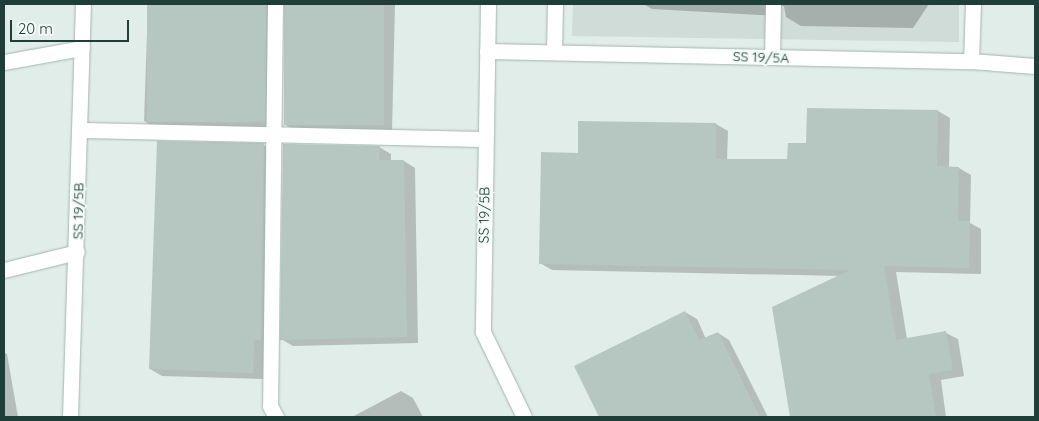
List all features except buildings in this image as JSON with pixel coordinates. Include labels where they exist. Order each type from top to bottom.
[{"type":"street","name":"SS 19/5B","points":[[70,417],[77,252],[83,4]]},
{"type":"street","points":[[275,4],[270,406],[276,417]]},
{"type":"street","name":"SS 19/5B","points":[[488,4],[483,332],[524,417]]},
{"type":"street","points":[[554,51],[555,4]]},
{"type":"street","points":[[772,57],[773,4]]},
{"type":"street","points":[[971,61],[973,4]]},
{"type":"street","points":[[4,62],[82,48]]},
{"type":"street","name":"SS 19/5A","points":[[487,51],[971,61],[1035,66]]},
{"type":"street","points":[[80,130],[485,139]]},
{"type":"street","points":[[4,270],[77,252]]},
{"type":"shaded area","points":[[573,4],[959,4],[959,42],[572,36]]}]
